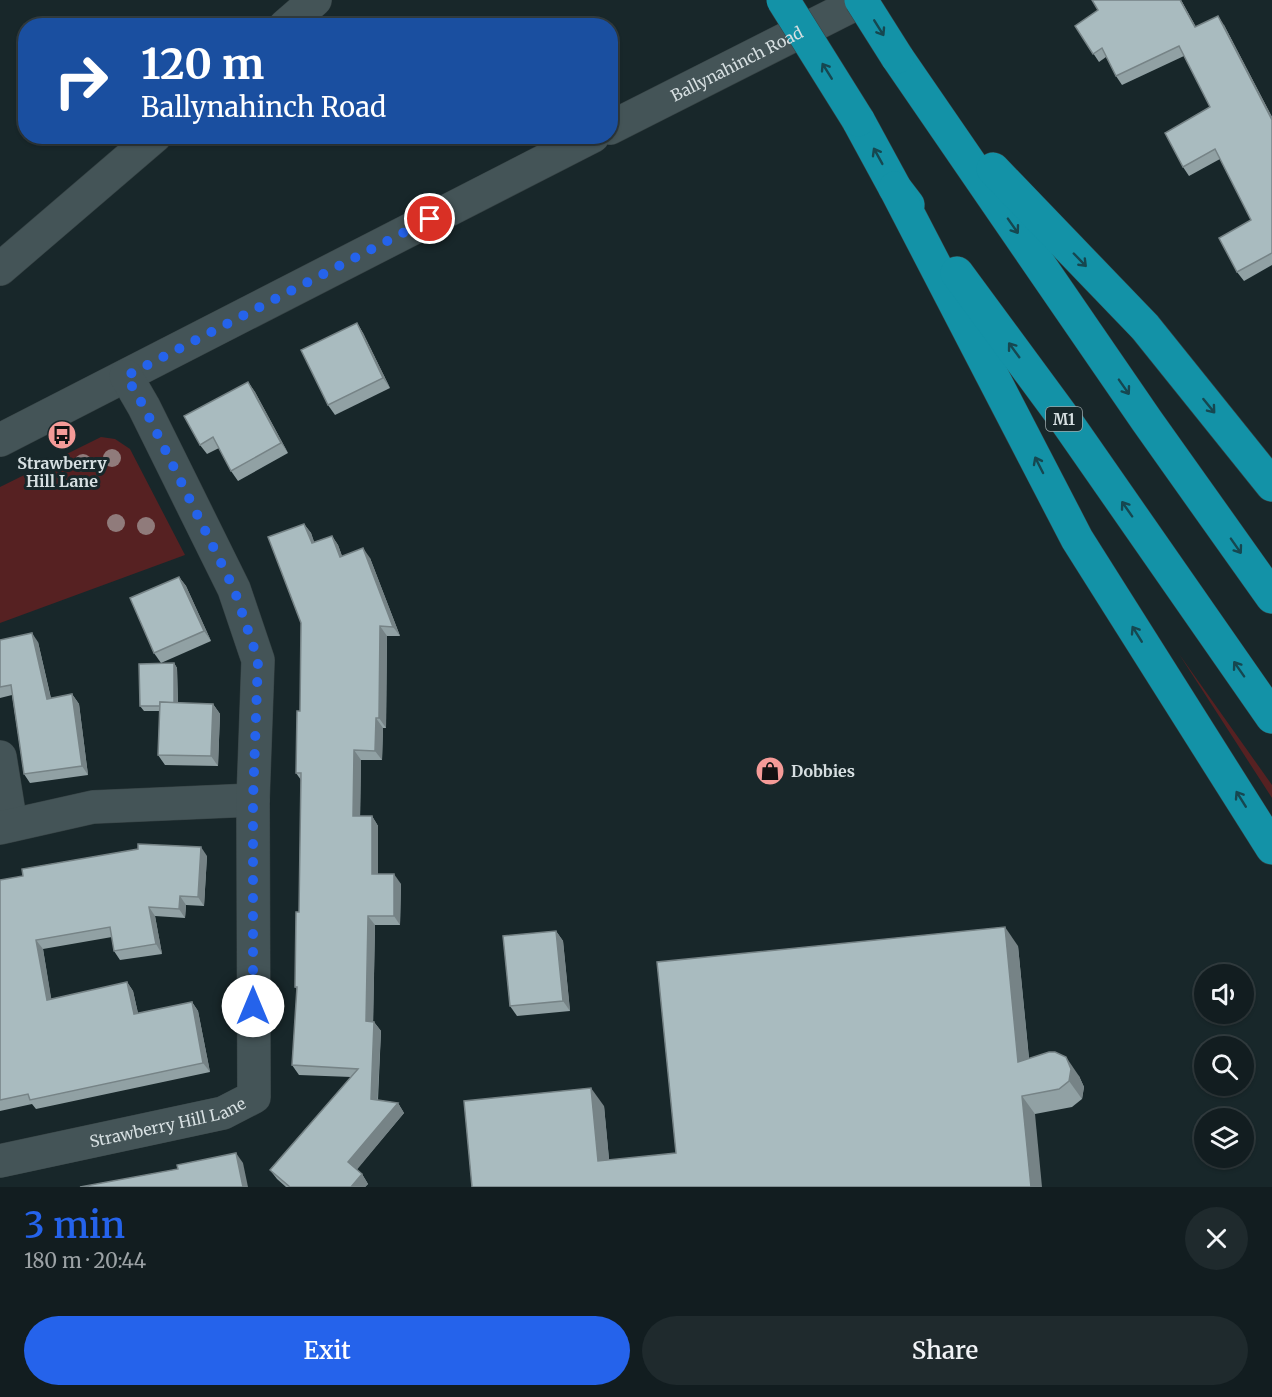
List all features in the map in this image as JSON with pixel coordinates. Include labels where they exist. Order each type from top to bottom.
[{"type":"highway","name":"M1","points":[[783,0],[858,120],[895,188],[1073,430],[1272,717]]},
{"type":"highway","points":[[862,0],[897,57],[1147,421],[1272,597]]},
{"type":"highway","points":[[924,96],[1145,327],[1272,485]]},
{"type":"highway","points":[[895,188],[1077,539],[1272,848]]},
{"type":"street","points":[[294,18],[315,0]]},
{"type":"street","name":"Ballynahinch Road","points":[[618,124],[862,0]]},
{"type":"street","points":[[0,269],[146,144]]},
{"type":"street","points":[[0,440],[577,144]]},
{"type":"street","name":"Strawberry Hill Lane","points":[[0,1161],[223,1113],[254,1097],[253,800],[258,660],[234,589],[144,407],[126,376]]},
{"type":"street","points":[[0,757],[6,827],[93,807],[253,800]]},
{"type":"shaded area","points":[[101,437],[115,439],[130,449],[185,555],[0,623],[0,487]]},
{"type":"shaded area","points":[[1179,654],[1272,785],[1272,798]]},
{"type":"building","points":[[1092,0],[1180,0],[1195,27],[1218,16],[1272,120],[1272,253],[1237,272],[1219,238],[1251,220],[1215,149],[1183,167],[1165,133],[1210,107],[1179,46],[1116,76],[1102,48],[1093,54],[1075,26],[1098,10]]},
{"type":"building","points":[[357,323],[383,378],[328,405],[301,350]]},
{"type":"building","points":[[248,382],[281,443],[231,471],[213,437],[200,445],[184,416]]},
{"type":"building","points":[[304,524],[312,543],[332,536],[340,557],[363,548],[393,627],[380,626],[379,718],[376,718],[375,751],[354,750],[353,816],[372,816],[372,874],[394,874],[394,916],[368,916],[366,1021],[374,1022],[371,1099],[398,1103],[348,1162],[362,1174],[351,1187],[290,1187],[270,1170],[358,1069],[292,1065],[297,987],[295,987],[296,912],[299,912],[301,773],[296,773],[297,711],[300,711],[301,623],[268,537]]},
{"type":"building","points":[[179,577],[204,631],[154,653],[130,598]]},
{"type":"building","points":[[32,633],[47,699],[72,694],[82,766],[24,774],[11,685],[0,687],[0,640]]},
{"type":"building","points":[[174,663],[174,703],[160,702],[160,706],[140,706],[139,664]]},
{"type":"building","points":[[160,702],[213,704],[211,756],[158,755]]},
{"type":"building","points":[[138,844],[201,847],[198,897],[180,896],[179,909],[149,907],[156,944],[114,951],[110,927],[36,940],[47,1000],[127,982],[134,1014],[192,1002],[203,1063],[30,1100],[28,1094],[0,1100],[0,880],[23,876],[22,869],[138,849]]},
{"type":"building","points":[[1005,927],[1018,1062],[1055,1052],[1066,1057],[1071,1069],[1069,1081],[1059,1089],[1022,1096],[1031,1187],[472,1187],[464,1101],[591,1088],[598,1161],[676,1153],[657,962]]},
{"type":"building","points":[[556,931],[563,1001],[510,1006],[503,936]]},
{"type":"building","points":[[236,1153],[243,1187],[80,1187],[178,1169],[177,1165]]},
{"type":"place","name":"Strawberry Hill Lane","points":[[62,435]]},
{"type":"place","name":"Dobbies","points":[[770,771]]},
{"type":"route","points":[[253,1006],[253,800],[258,660],[234,589],[144,407],[126,376],[430,219]]}]
